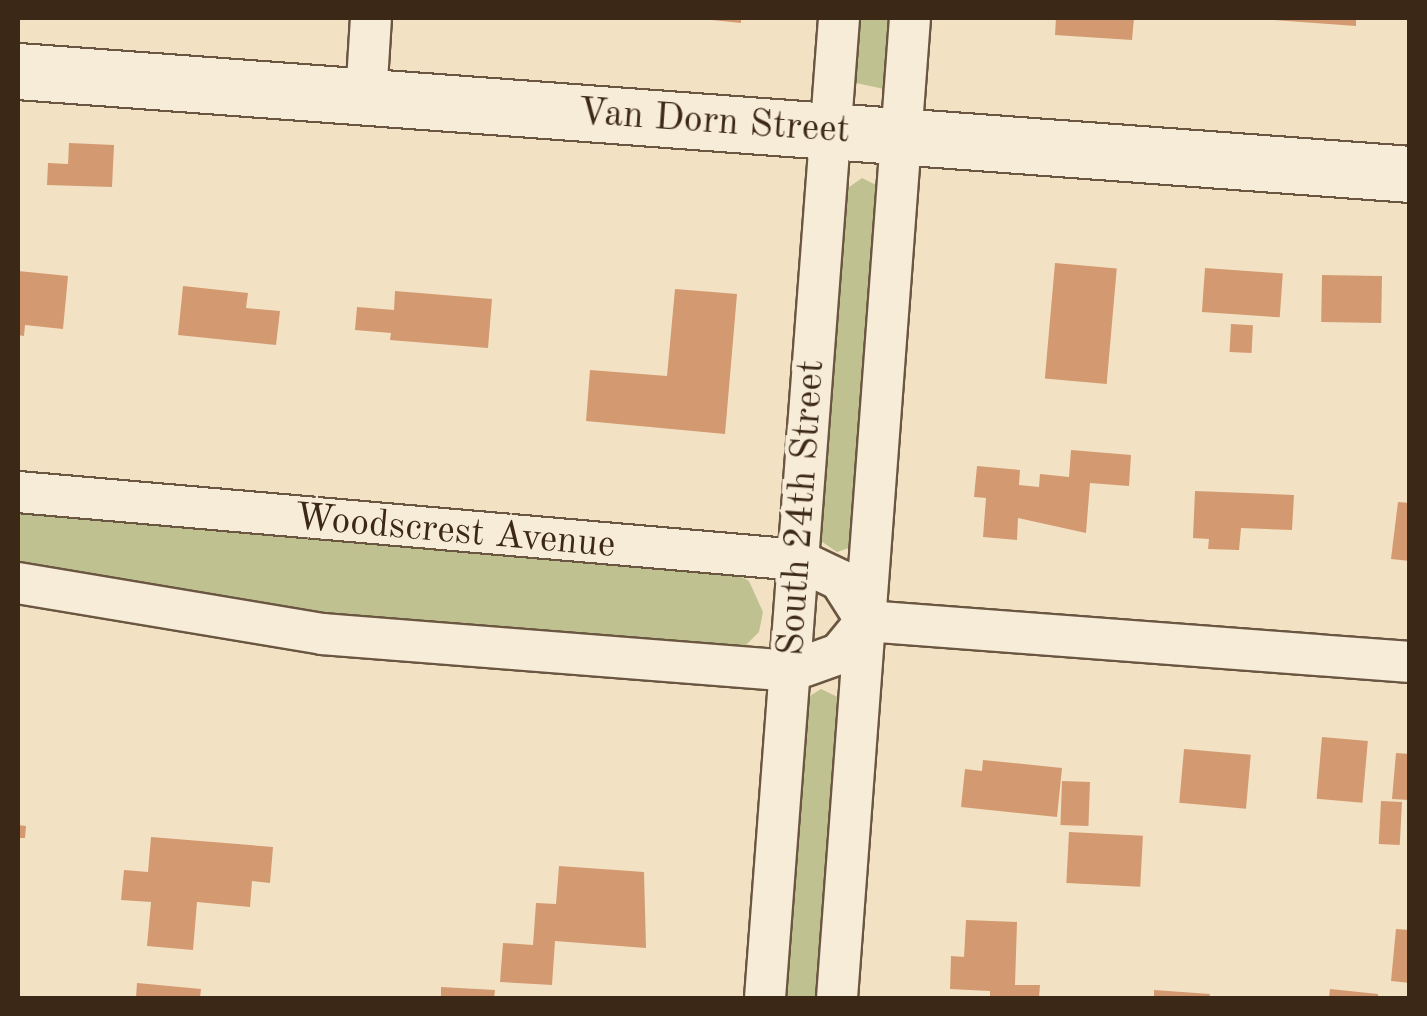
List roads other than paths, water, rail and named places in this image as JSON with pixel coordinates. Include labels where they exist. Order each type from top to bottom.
[{"type":"main road","name":"Van Dorn Street","points":[[18,71],[1410,174]]},
{"type":"street","points":[[366,97],[371,18]]},
{"type":"street","name":"South 24th Street","points":[[765,998],[839,18]]},
{"type":"street","name":"South 24th Street","points":[[836,998],[910,18]]},
{"type":"street","name":"Woodscrest Avenue","points":[[18,492],[798,560],[840,580],[866,622]]},
{"type":"street","points":[[18,583],[322,634],[791,671],[839,654],[866,622],[1410,662]]}]
